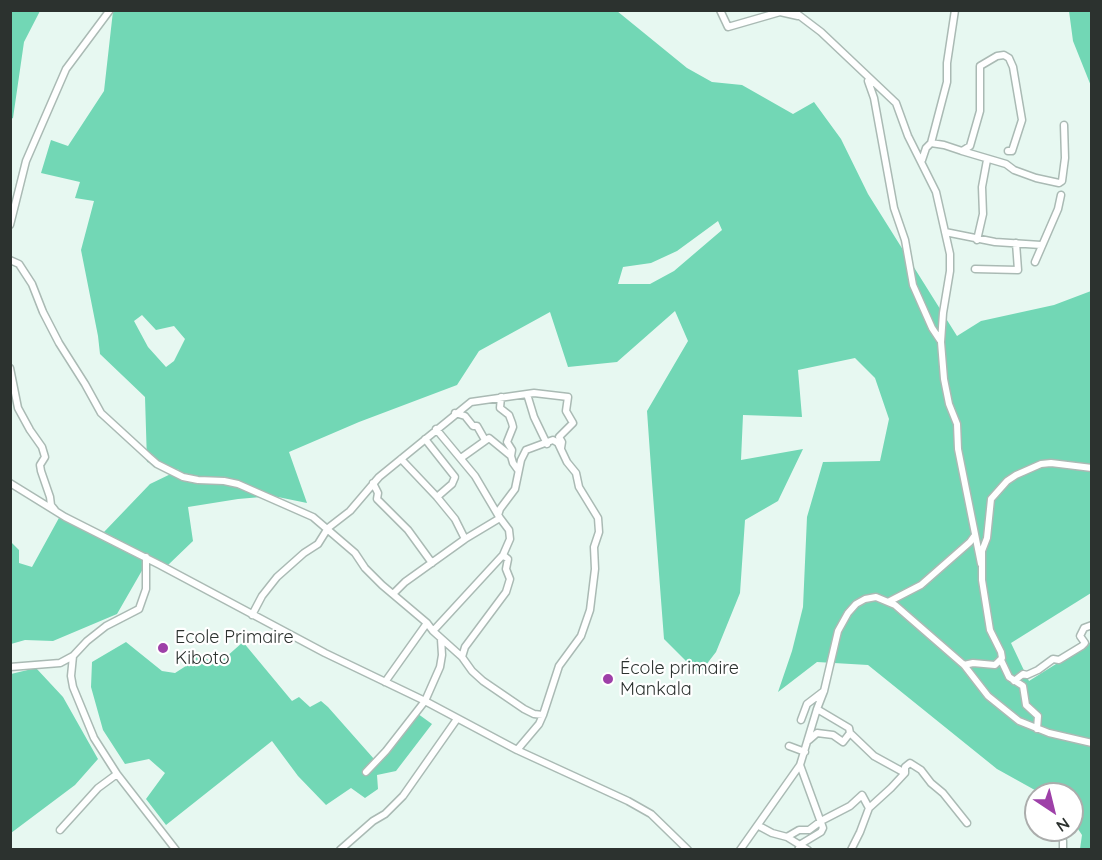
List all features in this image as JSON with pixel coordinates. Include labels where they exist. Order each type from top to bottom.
[{"type":"street","points":[[10,225],[26,161],[68,66],[110,10]]},
{"type":"street","points":[[720,10],[728,27],[780,12],[801,16]]},
{"type":"street","points":[[792,10],[821,32],[896,103],[908,136],[936,192],[950,254],[941,342],[944,379],[957,424],[958,449],[981,564],[986,612],[990,630],[1001,652],[1001,660],[1009,677],[1023,686],[1026,705],[1038,716],[1037,729]]},
{"type":"street","points":[[922,161],[926,148],[931,143],[947,82],[947,63],[955,10]]},
{"type":"street","points":[[962,151],[970,146],[980,111],[980,66],[1000,55],[1007,56],[1013,67],[1022,120],[1012,151],[1008,151]]},
{"type":"street","points":[[865,75],[874,98],[894,207],[905,240],[913,285],[932,328],[941,342]]},
{"type":"street","points":[[931,143],[1006,164],[1014,170],[1036,178],[1059,183],[1062,181],[1065,158],[1064,125]]},
{"type":"street","points":[[977,240],[983,214],[982,187],[987,160]]},
{"type":"street","points":[[1035,262],[1058,209],[1061,195]]},
{"type":"street","points":[[945,232],[977,240],[1041,246]]},
{"type":"street","points":[[975,269],[1018,270],[1016,243]]},
{"type":"street","points":[[10,260],[21,267],[32,284],[59,343],[101,413],[157,464],[183,477],[224,481],[247,488],[306,514],[328,528],[355,553],[365,568],[427,623],[483,681],[524,709],[543,715]]},
{"type":"street","points":[[10,368],[18,408],[42,447],[45,457],[40,465],[51,505],[65,518]]},
{"type":"street","points":[[252,615],[262,596],[277,577],[318,544],[328,528],[350,511],[373,483],[471,402],[527,394],[568,397],[566,411],[573,423],[559,437],[562,442],[561,452]]},
{"type":"street","points":[[527,394],[534,417],[547,444]]},
{"type":"street","points":[[501,397],[500,408],[509,415],[513,427],[507,442],[512,450],[511,456]]},
{"type":"street","points":[[455,413],[465,416],[473,426],[477,426],[485,440]]},
{"type":"street","points":[[433,631],[503,555],[510,539],[509,530],[475,476],[436,429]]},
{"type":"street","points":[[425,439],[455,477],[452,484],[437,497]]},
{"type":"street","points":[[460,458],[485,440],[491,439],[511,456],[518,470]]},
{"type":"street","points":[[393,594],[405,582],[499,517],[500,509],[515,489],[518,470],[526,450],[553,440],[558,443],[561,452],[576,473],[579,487],[598,518],[599,532],[594,547],[595,569],[590,610],[581,636],[559,666],[543,715],[517,750]]},
{"type":"street","points":[[401,459],[455,519],[465,539]]},
{"type":"street","points":[[981,564],[991,499],[1007,481],[1026,470],[1051,462],[1092,468]]},
{"type":"street","points":[[10,483],[65,518],[146,557],[252,615],[425,701],[517,750],[628,801],[651,814],[685,848]]},
{"type":"street","points":[[373,483],[378,493],[377,499],[408,530],[432,563]]},
{"type":"street","points":[[890,601],[921,585],[975,535]]},
{"type":"street","points":[[462,657],[465,647],[506,592],[510,579],[506,569],[508,559],[503,555]]},
{"type":"street","points":[[10,668],[60,663],[73,656],[106,626],[140,609],[146,589],[146,557]]},
{"type":"street","points":[[740,849],[759,826],[800,765],[816,709],[824,691],[834,642],[848,613],[856,604],[866,599],[876,597],[890,601],[964,665],[988,696],[1019,721],[1037,729],[1092,743]]},
{"type":"street","points":[[385,682],[427,623]]},
{"type":"street","points":[[1014,681],[1023,674],[1027,675],[1038,670],[1053,659],[1059,660],[1082,646],[1085,643],[1080,636],[1084,628],[1092,625]]},
{"type":"street","points":[[366,772],[387,751],[425,701],[440,667],[442,655],[440,638]]},
{"type":"street","points":[[73,656],[71,676],[94,738],[117,774],[176,849]]},
{"type":"street","points":[[964,665],[973,663],[995,665],[1001,660]]},
{"type":"street","points":[[801,720],[807,704],[824,691]]},
{"type":"street","points":[[816,709],[849,728],[850,733],[866,750],[905,773]]},
{"type":"street","points":[[340,849],[373,821],[385,814],[403,796],[458,719]]},
{"type":"street","points":[[808,743],[817,733],[833,735],[843,742],[850,733]]},
{"type":"street","points":[[789,746],[805,752]]},
{"type":"street","points":[[851,849],[869,808],[905,773],[905,767],[910,763],[921,770],[943,793],[967,823]]},
{"type":"street","points":[[800,765],[823,828],[821,832],[800,847]]},
{"type":"street","points":[[60,830],[98,788],[117,774]]},
{"type":"street","points":[[787,837],[799,830],[809,830],[850,806],[862,795],[869,808]]},
{"type":"street","points":[[759,826],[787,837],[800,847],[808,849]]},
{"type":"green space","points":[[11,10],[40,11],[24,42],[13,118],[11,119]]},
{"type":"green space","points":[[113,11],[617,11],[687,68],[712,82],[742,85],[793,114],[814,102],[841,139],[868,194],[957,336],[981,321],[1054,305],[1091,291],[1091,593],[1011,643],[1029,681],[1091,642],[1091,849],[1080,849],[1081,842],[1084,842],[1084,782],[1024,782],[1024,784],[997,769],[868,665],[817,662],[778,692],[792,651],[803,607],[807,517],[823,462],[880,461],[889,419],[875,378],[855,358],[798,370],[802,417],[743,415],[741,460],[803,449],[778,501],[745,520],[740,593],[716,652],[699,674],[664,639],[647,411],[688,341],[675,311],[617,362],[568,367],[550,312],[479,351],[457,385],[359,422],[289,452],[307,503],[273,496],[188,507],[193,541],[167,566],[104,532],[150,484],[179,470],[147,462],[145,397],[100,354],[81,250],[94,201],[75,198],[80,182],[41,173],[51,140],[68,146],[104,91]],"holes":[[[718,221],[722,230],[674,271],[650,284],[618,284],[623,267],[651,263],[677,251]],[[142,315],[156,330],[174,326],[185,339],[174,361],[166,367],[148,347],[134,321]]]},
{"type":"green space","points":[[1069,11],[1091,11],[1091,86],[1073,41]]},
{"type":"green space","points":[[60,516],[141,557],[144,567],[117,614],[53,641],[25,640],[11,644],[10,541],[19,550],[19,563],[32,567]]},
{"type":"green space","points":[[126,642],[162,671],[175,673],[189,664],[197,653],[217,665],[243,642],[292,701],[299,697],[310,707],[321,701],[374,759],[414,711],[432,724],[396,771],[377,775],[378,789],[365,798],[351,788],[326,805],[298,776],[272,741],[166,825],[146,799],[165,773],[149,759],[125,764],[103,730],[91,687],[92,662]]},
{"type":"green space","points":[[36,668],[63,697],[98,759],[75,785],[11,833],[11,674]]},
{"type":"place","name":"Ecole Primaire Kiboto","points":[[163,648]]},
{"type":"place","name":"École primaire Mankala","points":[[608,679]]}]
